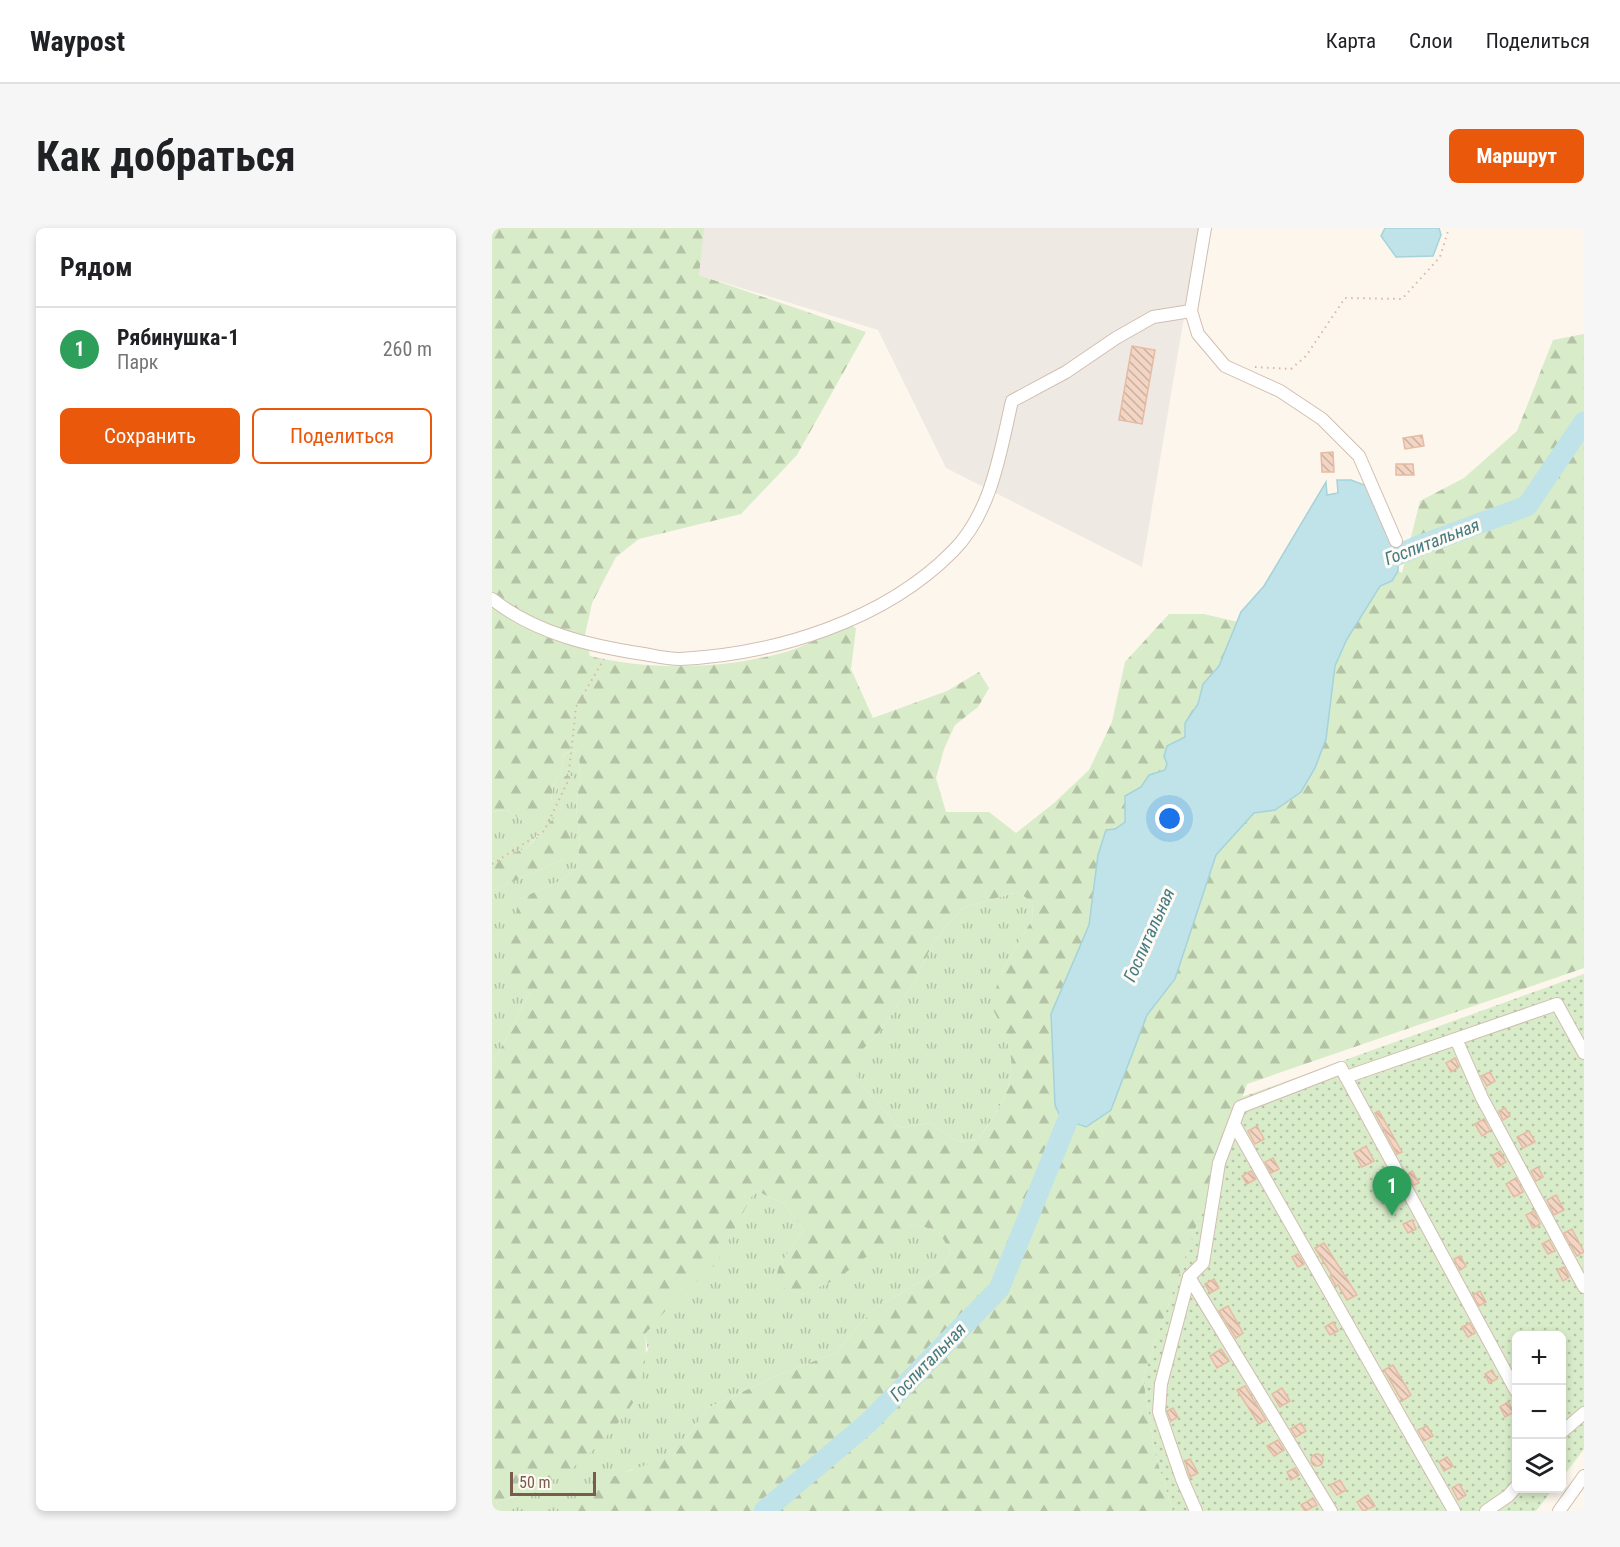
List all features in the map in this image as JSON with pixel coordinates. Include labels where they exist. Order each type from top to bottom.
[{"type":"street","points":[[1205,228],[1191,311],[1198,334],[1225,366],[1280,392],[1322,419],[1359,456],[1396,541]]},
{"type":"street","points":[[492,598],[507,610],[564,637],[610,649],[677,659],[747,651],[811,635],[874,608],[921,578],[954,550],[980,514],[997,464],[1012,401],[1066,372],[1152,317],[1191,311]]},
{"type":"street","points":[[1346,1077],[1557,1004],[1584,1053]]},
{"type":"street","points":[[1456,1039],[1482,1098],[1584,1287]]},
{"type":"street","points":[[1197,1511],[1182,1479],[1159,1412],[1161,1384],[1189,1277],[1203,1263],[1217,1171],[1240,1107],[1341,1068],[1513,1385]]},
{"type":"street","points":[[1234,1124],[1454,1511]]},
{"type":"street","points":[[1189,1277],[1330,1511]]},
{"type":"street","points":[[1566,1429],[1584,1413]]},
{"type":"street","points":[[1559,1511],[1584,1476]]},
{"type":"street","points":[[1486,1511],[1512,1492]]},
{"type":"path","points":[[1238,372],[1260,366],[1291,369],[1306,356],[1345,298],[1402,299],[1440,257],[1449,228]]},
{"type":"path","points":[[492,864],[544,831],[568,781],[576,707],[610,649]]},
{"type":"shaded area","points":[[699,228],[1199,228],[1142,567],[946,468],[878,330],[699,275]]},
{"type":"green space","points":[[492,228],[704,228],[699,275],[866,332],[797,455],[741,514],[639,539],[616,557],[592,603],[585,635],[590,656],[661,666],[711,665],[759,658],[791,650],[850,625],[856,628],[851,669],[873,718],[947,691],[979,672],[989,688],[978,707],[955,725],[944,749],[936,778],[946,812],[989,812],[1016,833],[1054,803],[1089,770],[1112,722],[1125,662],[1169,614],[1204,614],[1238,622],[1219,666],[1203,684],[1198,704],[1185,723],[1185,737],[1165,770],[1149,775],[1142,787],[1125,796],[1125,822],[1115,829],[1106,830],[1098,855],[1089,925],[1051,1015],[1055,1105],[1111,1110],[1147,1015],[1175,979],[1216,855],[1254,813],[1275,810],[1326,739],[1335,666],[1347,639],[1380,586],[1392,581],[1398,571],[1402,573],[1420,501],[1464,478],[1517,431],[1553,340],[1584,334],[1584,968],[1247,1084],[1143,1377],[1155,1453],[1173,1511],[558,1511],[598,1482],[674,1455],[708,1408],[783,1373],[835,1353],[874,1309],[941,1270],[951,1251],[937,1230],[910,1224],[837,1279],[804,1294],[774,1285],[779,1266],[804,1230],[784,1204],[755,1190],[716,1264],[674,1301],[645,1334],[645,1358],[640,1386],[634,1401],[613,1429],[568,1471],[533,1489],[496,1502],[501,1511],[492,1511],[492,1065],[530,992],[509,979],[509,951],[519,899],[558,882],[576,869],[580,844],[576,805],[580,780],[579,751],[564,753],[561,773],[553,786],[551,802],[542,817],[529,825],[506,810],[492,812]],"holes":[[[1018,892],[1033,903],[1032,920],[1004,967],[990,1004],[1008,1043],[1011,1059],[1011,1074],[1007,1089],[991,1121],[978,1140],[958,1142],[930,1123],[900,1128],[858,1081],[851,1061],[877,1035],[914,983],[933,943],[962,908]]]},
{"type":"green space","points":[[579,751],[580,780],[576,805],[580,844],[576,869],[558,882],[519,899],[530,992],[492,1065],[492,891],[564,859],[539,833],[527,848],[492,861],[492,812],[506,810],[529,825],[551,802],[553,786],[561,773],[564,753]]},
{"type":"green space","points":[[565,776],[572,776],[573,787],[569,798],[560,803],[556,801],[558,789]]},
{"type":"green space","points":[[554,818],[564,820],[570,838],[564,859],[492,891],[492,861],[527,848]]},
{"type":"green space","points":[[1018,892],[1033,903],[1032,920],[1004,967],[991,1004],[1008,1043],[1011,1059],[1008,1089],[1001,1104],[978,1140],[958,1142],[930,1123],[900,1128],[858,1081],[850,1061],[877,1035],[914,983],[933,943],[962,908]]},
{"type":"green space","points":[[1584,974],[1584,1449],[1566,1473],[1566,1331],[1512,1331],[1512,1493],[1550,1493],[1536,1511],[1173,1511],[1155,1453],[1143,1377],[1242,1097]]},
{"type":"green space","points":[[755,1190],[784,1204],[804,1230],[779,1266],[775,1285],[804,1294],[910,1224],[937,1230],[951,1251],[941,1270],[874,1309],[835,1353],[783,1373],[708,1408],[674,1455],[650,1466],[630,1470],[558,1511],[501,1511],[496,1502],[521,1495],[648,1350],[645,1334],[736,1225]]},
{"type":"water","points":[[1385,228],[1439,228],[1441,235],[1433,256],[1396,257],[1381,236]]},
{"type":"water","points":[[1337,480],[1351,480],[1367,486],[1398,556],[1398,571],[1392,581],[1380,586],[1347,639],[1335,666],[1326,739],[1315,768],[1301,792],[1275,810],[1254,813],[1216,855],[1175,979],[1147,1015],[1111,1110],[1086,1127],[1061,1118],[1055,1105],[1051,1014],[1089,925],[1098,855],[1106,830],[1115,829],[1125,822],[1125,796],[1141,787],[1149,775],[1165,770],[1167,764],[1164,756],[1167,746],[1185,737],[1185,723],[1198,704],[1203,684],[1219,666],[1241,612],[1264,586],[1326,482],[1327,495],[1338,493]]},
{"type":"building","points":[[1132,346],[1155,350],[1142,424],[1119,420]]},
{"type":"building","points":[[1422,435],[1424,446],[1405,449],[1403,438]]},
{"type":"building","points":[[1333,452],[1334,472],[1322,472],[1321,453]]},
{"type":"building","points":[[1396,464],[1413,464],[1414,475],[1396,475]]},
{"type":"building","points":[[1455,1058],[1459,1067],[1451,1072],[1446,1063]]},
{"type":"building","points":[[1490,1072],[1495,1081],[1487,1086],[1481,1076]]},
{"type":"building","points":[[1505,1108],[1510,1116],[1503,1120],[1499,1111]]},
{"type":"building","points":[[1379,1111],[1402,1152],[1397,1154],[1375,1113]]},
{"type":"building","points":[[1484,1119],[1490,1131],[1482,1136],[1475,1124]]},
{"type":"building","points":[[1257,1126],[1264,1139],[1255,1144],[1248,1131]]},
{"type":"building","points":[[1529,1131],[1535,1142],[1523,1148],[1517,1137]]},
{"type":"building","points":[[1366,1146],[1374,1161],[1362,1167],[1354,1153]]},
{"type":"building","points":[[1500,1151],[1506,1162],[1498,1167],[1492,1156]]},
{"type":"building","points":[[1273,1158],[1279,1169],[1271,1173],[1265,1162]]},
{"type":"building","points":[[1538,1167],[1543,1177],[1536,1181],[1531,1171]]},
{"type":"building","points":[[1251,1171],[1256,1179],[1247,1184],[1242,1176]]},
{"type":"building","points":[[1412,1171],[1419,1183],[1414,1185],[1408,1174]]},
{"type":"building","points":[[1516,1178],[1523,1192],[1514,1197],[1506,1184]]},
{"type":"building","points":[[1556,1195],[1564,1210],[1554,1215],[1547,1200]]},
{"type":"building","points":[[1534,1211],[1540,1224],[1533,1228],[1526,1215]]},
{"type":"building","points":[[1412,1220],[1416,1229],[1408,1233],[1403,1224]]},
{"type":"building","points":[[1572,1229],[1584,1252],[1577,1256],[1564,1233]]},
{"type":"building","points":[[1549,1240],[1555,1251],[1548,1254],[1542,1244]]},
{"type":"building","points":[[1324,1243],[1357,1295],[1347,1300],[1338,1285],[1336,1286],[1330,1276],[1332,1275],[1315,1248]]},
{"type":"building","points":[[1298,1254],[1304,1264],[1298,1267],[1292,1257]]},
{"type":"building","points":[[1460,1256],[1466,1266],[1460,1270],[1454,1259]]},
{"type":"building","points":[[1564,1267],[1569,1277],[1563,1281],[1557,1270]]},
{"type":"building","points":[[1214,1279],[1219,1288],[1210,1293],[1205,1284]]},
{"type":"building","points":[[1480,1291],[1486,1302],[1479,1306],[1473,1295]]},
{"type":"building","points":[[1228,1306],[1243,1333],[1236,1338],[1219,1311]]},
{"type":"building","points":[[1333,1322],[1338,1331],[1330,1335],[1325,1327]]},
{"type":"building","points":[[1470,1323],[1475,1333],[1468,1337],[1462,1327]]},
{"type":"building","points":[[1221,1349],[1229,1361],[1217,1368],[1210,1356]]},
{"type":"building","points":[[1393,1365],[1411,1395],[1402,1401],[1384,1370]]},
{"type":"building","points":[[1492,1370],[1497,1379],[1489,1383],[1485,1374]]},
{"type":"building","points":[[1245,1386],[1266,1420],[1259,1424],[1237,1390]]},
{"type":"building","points":[[1282,1388],[1290,1401],[1280,1407],[1272,1394]]},
{"type":"building","points":[[1508,1402],[1512,1413],[1505,1417],[1500,1407]]},
{"type":"building","points":[[1173,1408],[1178,1417],[1171,1421],[1167,1411]]},
{"type":"building","points":[[1301,1423],[1306,1431],[1296,1437],[1291,1429]]},
{"type":"building","points":[[1427,1426],[1433,1436],[1424,1441],[1418,1430]]},
{"type":"building","points":[[1278,1440],[1284,1450],[1274,1456],[1267,1446]]},
{"type":"building","points":[[1319,1454],[1323,1460],[1319,1466],[1315,1466],[1311,1458]]},
{"type":"building","points":[[1447,1457],[1453,1466],[1444,1471],[1439,1462]]},
{"type":"building","points":[[1190,1459],[1198,1473],[1190,1477],[1185,1461]]},
{"type":"building","points":[[1295,1468],[1299,1475],[1291,1480],[1287,1472]]},
{"type":"building","points":[[1340,1480],[1346,1490],[1337,1495],[1330,1485]]},
{"type":"building","points":[[1459,1484],[1466,1495],[1458,1500],[1452,1488]]},
{"type":"building","points":[[1368,1495],[1375,1506],[1363,1511],[1357,1502]]},
{"type":"building","points":[[1313,1498],[1317,1505],[1305,1511],[1301,1505]]},
{"type":"waterway","name":"Госпитальная","points":[[1371,566],[1527,506],[1584,422]]},
{"type":"waterway","name":"Госпитальная","points":[[764,1511],[869,1422],[999,1289],[1078,1095]]},
{"type":"place","name":"Рябинушка-1","points":[[1392,1216]]}]
